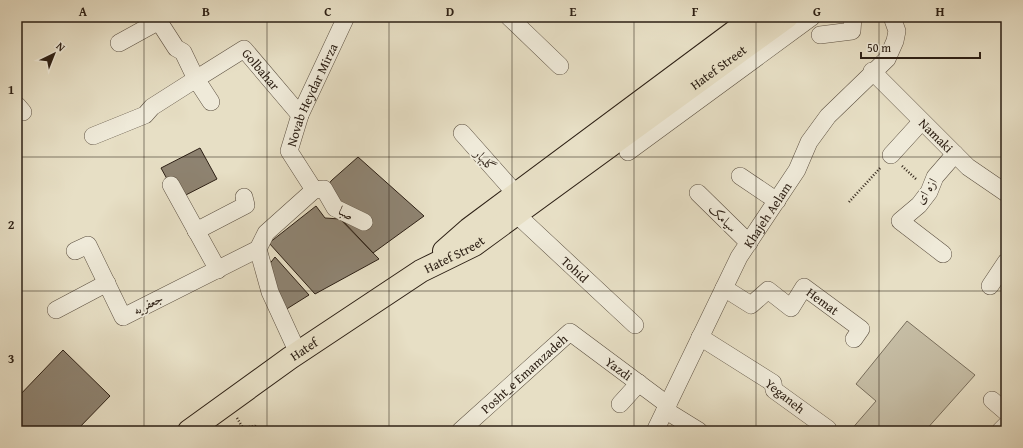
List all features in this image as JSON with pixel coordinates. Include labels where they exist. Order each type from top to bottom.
[{"type":"main road","points":[[469,229],[509,186],[731,17]]},
{"type":"main road","name":"Hatef Street","points":[[421,271],[469,229],[754,17]]},
{"type":"main road","name":"Hatef Street","points":[[421,271],[474,245],[787,17]]},
{"type":"main road","name":"Hatef","points":[[189,431],[298,353],[421,271]]},
{"type":"street","points":[[510,17],[560,66]]},
{"type":"street","points":[[628,152],[812,17]]},
{"type":"street","points":[[820,35],[852,31],[853,17]]},
{"type":"street","name":"Khajeh Aelam","points":[[655,431],[739,257],[797,170],[809,142],[828,116],[872,71],[887,59],[895,42],[897,31],[892,17]]},
{"type":"street","name":"Novab Heydar Mirza","points":[[314,190],[289,151],[300,115],[344,18]]},
{"type":"street","points":[[119,43],[157,19],[176,48],[183,52],[196,79],[211,102]]},
{"type":"street","name":"Golbahar","points":[[196,79],[244,50],[300,115]]},
{"type":"street","name":"Namaki","points":[[872,71],[921,122],[968,167],[1006,193]]},
{"type":"street","points":[[93,136],[145,115],[152,107],[196,79]]},
{"type":"street","points":[[891,155],[921,122]]},
{"type":"street","name":"گلبهار","points":[[462,133],[509,186]]},
{"type":"street","name":"ازه ای","points":[[943,254],[900,221],[919,205],[929,192],[935,177],[955,154]]},
{"type":"street","points":[[740,176],[777,201]]},
{"type":"street","points":[[171,185],[218,270]]},
{"type":"street","name":"صبا","points":[[314,190],[324,189],[335,208],[364,222]]},
{"type":"street","points":[[298,353],[270,292],[258,249],[266,233],[314,190]]},
{"type":"street","name":"سیامک","points":[[698,193],[749,243]]},
{"type":"street","points":[[196,231],[246,205],[244,197]]},
{"type":"street","name":"Tohid","points":[[516,214],[635,325]]},
{"type":"street","name":"جعفریه","points":[[75,251],[88,245],[123,317],[258,249]]},
{"type":"street","points":[[990,286],[1006,262]]},
{"type":"street","points":[[56,310],[107,283]]},
{"type":"street","name":"Hemat","points":[[724,288],[751,305],[768,290],[791,308],[804,287],[861,329],[854,339]]},
{"type":"street","name":"Yazdi","points":[[570,332],[639,384],[667,408],[699,431]]},
{"type":"street","name":"Posht_e Emamzadeh","points":[[460,431],[570,332]]},
{"type":"street","name":"Yeganeh","points":[[700,338],[772,383],[774,390],[828,429]]},
{"type":"street","points":[[620,404],[639,384]]},
{"type":"street","points":[[992,400],[1006,412]]},
{"type":"street","points":[[1000,431],[1006,425]]},
{"type":"path","points":[[849,202],[891,155],[929,192]]},
{"type":"path","points":[[242,431],[243,428],[255,426],[259,431]]},
{"type":"shaded area","points":[[907,321],[975,375],[925,431],[850,431],[876,401],[856,384]]},
{"type":"building","points":[[200,148],[217,179],[178,199],[161,168]]},
{"type":"building","points":[[358,157],[424,216],[373,253],[314,190],[324,189]]},
{"type":"building","points":[[316,206],[325,218],[340,219],[379,259],[315,294],[269,243]]},
{"type":"building","points":[[275,257],[309,295],[285,310],[268,266]]},
{"type":"building","points":[[63,350],[110,396],[76,431],[17,431],[17,398]]}]
